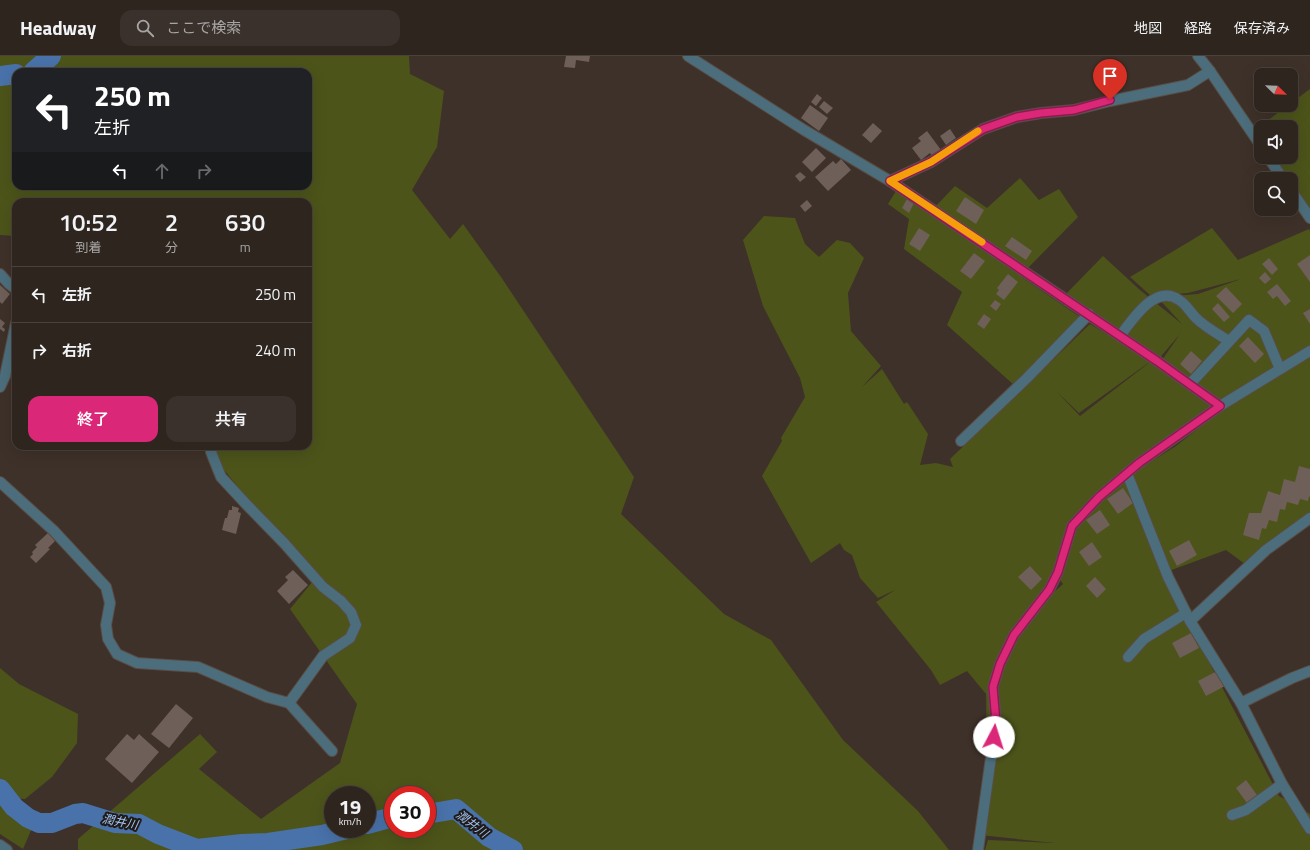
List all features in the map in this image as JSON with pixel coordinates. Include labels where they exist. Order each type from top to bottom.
[{"type":"street","points":[[688,56],[804,130],[890,181],[1089,314],[1220,406]]},
{"type":"street","points":[[1198,56],[1254,136]]},
{"type":"street","points":[[890,181],[931,162],[983,129],[1017,117],[1074,110],[1110,100],[1188,85],[1210,71]]},
{"type":"street","points":[[1298,200],[1310,218]]},
{"type":"street","points":[[0,274],[12,286]]},
{"type":"street","points":[[1120,336],[1133,318],[1157,297],[1170,295],[1180,300],[1197,319],[1229,341]]},
{"type":"street","points":[[961,441],[1027,378],[1089,314]]},
{"type":"street","points":[[1190,384],[1249,320],[1264,331],[1280,369]]},
{"type":"street","points":[[0,387],[5,376],[12,342]]},
{"type":"street","points":[[978,850],[996,722],[993,687],[1000,664],[1014,635],[1049,590],[1058,572],[1072,526],[1099,497],[1139,463],[1220,406],[1310,351]]},
{"type":"street","points":[[212,450],[211,452],[221,477],[284,543],[323,587],[351,612],[356,625],[350,638],[323,656],[289,703]]},
{"type":"street","points":[[1128,476],[1168,577],[1188,617],[1241,703],[1282,784],[1310,829]]},
{"type":"street","points":[[0,482],[54,531],[106,587],[110,603],[106,626],[108,639],[117,654],[137,663],[198,667],[267,697],[289,703],[332,751]]},
{"type":"street","points":[[1128,657],[1144,639],[1188,617],[1266,550],[1310,518]]},
{"type":"street","points":[[1241,703],[1292,678],[1310,671]]},
{"type":"street","points":[[1232,815],[1246,810],[1282,784]]},
{"type":"street","points":[[0,846],[7,850]]},
{"type":"green space","points":[[0,56],[409,56],[410,74],[444,91],[437,147],[412,190],[450,239],[463,224],[501,277],[634,477],[621,514],[724,614],[771,640],[843,740],[918,811],[949,850],[78,850],[78,839],[200,734],[217,752],[199,769],[261,819],[340,763],[357,704],[290,609],[313,581],[208,450],[312,450],[312,198],[12,198],[12,236],[0,235]]},
{"type":"green space","points":[[1310,89],[1310,213],[1298,196],[1298,172],[1281,172],[1276,164],[1298,164],[1298,120],[1269,120],[1279,112],[1298,112],[1298,98]]},
{"type":"green space","points":[[1020,178],[1039,200],[1059,189],[1078,217],[1028,268],[934,208],[955,186],[987,208]]},
{"type":"green space","points":[[896,191],[1025,275],[1023,278],[1080,317],[1015,386],[947,325],[962,292],[904,249],[909,219],[888,204]]},
{"type":"green space","points":[[764,216],[795,218],[805,244],[819,257],[837,240],[850,243],[864,258],[848,293],[851,331],[881,366],[862,387],[882,369],[904,404],[907,402],[928,434],[920,465],[936,463],[953,467],[950,459],[1090,324],[1151,361],[1079,413],[1056,391],[1080,416],[1154,359],[1063,297],[1103,256],[1140,290],[1182,324],[1157,297],[1198,294],[1241,279],[1188,293],[1151,296],[1130,277],[1212,228],[1238,260],[1309,229],[1310,346],[1220,406],[1217,405],[1117,477],[1071,522],[1058,570],[1078,519],[1128,476],[1176,446],[1252,386],[1310,353],[1310,514],[1245,564],[1226,550],[1166,572],[1190,626],[1279,796],[1310,814],[1310,850],[985,850],[988,840],[1054,843],[980,835],[985,803],[988,804],[986,694],[967,671],[940,685],[931,670],[876,602],[895,590],[878,598],[860,578],[852,555],[844,550],[840,543],[811,563],[762,476],[782,441],[781,438],[805,397],[800,378],[763,306],[743,240]],"holes":[[[1180,334],[1162,360],[1210,399],[1157,361]],[[1057,576],[1063,584],[1030,614],[1029,611]]]},
{"type":"green space","points":[[0,668],[19,684],[78,714],[77,743],[52,777],[25,799],[8,798],[32,828],[23,849],[0,834]]},
{"type":"building","points":[[566,56],[590,56],[589,62],[576,60],[575,68],[564,67]]},
{"type":"building","points":[[817,94],[822,98],[816,106],[811,102]]},
{"type":"building","points":[[824,101],[833,108],[827,114],[819,107]]},
{"type":"building","points":[[810,105],[828,118],[819,131],[801,118]]},
{"type":"building","points":[[873,123],[882,131],[871,143],[862,135]]},
{"type":"building","points":[[950,129],[956,138],[946,145],[940,136]]},
{"type":"building","points":[[927,131],[941,150],[932,156],[930,153],[921,160],[912,148],[921,141],[918,138]]},
{"type":"building","points":[[816,148],[826,158],[812,172],[802,162]]},
{"type":"building","points":[[841,159],[851,170],[828,191],[815,177],[833,161],[836,164]]},
{"type":"building","points":[[800,172],[806,177],[800,182],[795,176]]},
{"type":"building","points":[[965,197],[984,210],[976,224],[956,211]]},
{"type":"building","points":[[907,199],[914,203],[909,213],[902,208]]},
{"type":"building","points":[[807,200],[812,206],[805,212],[800,206]]},
{"type":"building","points":[[919,228],[930,235],[920,251],[909,244]]},
{"type":"building","points":[[1012,237],[1032,251],[1026,260],[1005,246]]},
{"type":"building","points":[[974,253],[985,261],[971,279],[960,271]]},
{"type":"building","points":[[1310,255],[1310,282],[1297,264]]},
{"type":"building","points":[[1269,258],[1278,269],[1272,275],[1262,264]]},
{"type":"building","points":[[1265,272],[1271,279],[1265,284],[1259,278]]},
{"type":"building","points":[[1008,274],[1018,282],[1004,300],[996,294],[999,290],[997,288]]},
{"type":"building","points":[[1277,284],[1291,301],[1285,306],[1277,296],[1273,299],[1267,292]]},
{"type":"building","points":[[0,285],[10,294],[2,304],[0,302]]},
{"type":"building","points":[[1226,287],[1242,304],[1233,313],[1216,296]]},
{"type":"building","points":[[995,300],[1001,304],[996,311],[990,306]]},
{"type":"building","points":[[1218,303],[1230,317],[1224,322],[1212,309]]},
{"type":"building","points":[[1310,309],[1310,324],[1303,313]]},
{"type":"building","points":[[984,314],[991,319],[984,329],[977,324]]},
{"type":"building","points":[[0,319],[5,323],[2,327],[5,329],[4,332],[0,329]]},
{"type":"building","points":[[1248,337],[1264,354],[1255,363],[1239,346]]},
{"type":"building","points":[[1191,351],[1202,361],[1191,374],[1180,364]]},
{"type":"building","points":[[1299,466],[1310,469],[1310,496],[1308,501],[1300,499],[1298,505],[1287,502],[1285,510],[1280,509],[1277,522],[1269,520],[1266,529],[1262,528],[1259,540],[1243,535],[1249,513],[1261,513],[1268,491],[1280,495],[1284,479],[1295,482]]},
{"type":"building","points":[[1123,488],[1133,503],[1118,514],[1107,499]]},
{"type":"building","points":[[232,506],[239,508],[238,512],[241,513],[236,534],[222,530],[225,518],[227,518],[229,510],[232,510]]},
{"type":"building","points":[[1100,510],[1110,525],[1097,534],[1086,520]]},
{"type":"building","points":[[48,533],[55,541],[48,548],[50,549],[36,563],[30,557],[33,554],[32,552],[37,547],[35,545]]},
{"type":"building","points":[[1189,540],[1197,555],[1177,566],[1169,551]]},
{"type":"building","points":[[1092,542],[1102,557],[1089,566],[1079,552]]},
{"type":"building","points":[[1030,566],[1042,579],[1031,590],[1018,577]]},
{"type":"building","points":[[293,570],[308,585],[289,604],[277,591],[288,580],[285,577]]},
{"type":"building","points":[[1095,577],[1106,589],[1097,598],[1086,586]]},
{"type":"building","points":[[1191,633],[1199,648],[1180,658],[1172,643]]},
{"type":"building","points":[[1217,671],[1225,686],[1206,696],[1198,681]]},
{"type":"building","points":[[176,704],[193,718],[169,748],[151,734]]},
{"type":"building","points":[[127,734],[134,740],[139,734],[159,752],[132,783],[105,759]]},
{"type":"building","points":[[1246,780],[1257,795],[1247,803],[1236,788]]},
{"type":"waterway","points":[[38,68],[51,56]]},
{"type":"waterway","points":[[0,76],[12,74]]},
{"type":"waterway","name":"潤井川","points":[[0,789],[14,807],[28,818],[39,823],[52,823],[75,814],[83,813],[115,823],[139,824],[158,834],[197,849],[268,843],[324,835]]},
{"type":"waterway","name":"潤井川","points":[[436,812],[456,809],[489,837],[513,850]]},
{"type":"waterway","name":"潤井川","points":[[376,822],[384,819]]},
{"type":"slow traffic","points":[[978,131],[931,162],[890,181],[982,242]]},
{"type":"route","points":[[994,737],[996,722],[993,687],[1000,664],[1014,635],[1049,590],[1058,572],[1072,526],[1099,497],[1139,463],[1220,406],[1157,361],[962,228],[890,181],[931,162],[983,129],[1017,117],[1074,110],[1110,100]]}]
